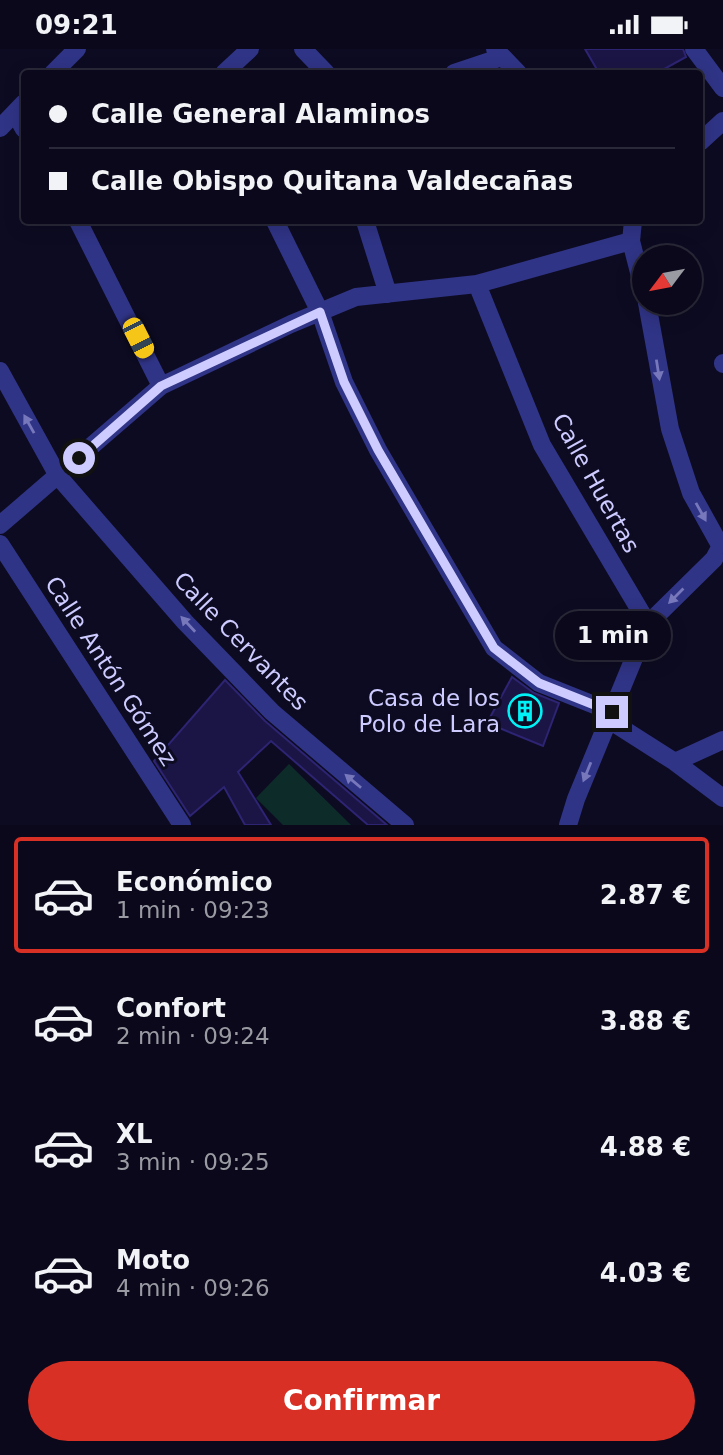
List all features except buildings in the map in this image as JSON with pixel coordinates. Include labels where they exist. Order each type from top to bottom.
[{"type":"street","points":[[57,70],[77,49]]},
{"type":"street","points":[[227,70],[250,49]]},
{"type":"street","points":[[303,49],[323,70]]},
{"type":"street","points":[[694,49],[723,88]]},
{"type":"street","points":[[461,70],[499,53],[515,70]]},
{"type":"street","points":[[703,139],[723,121]]},
{"type":"street","points":[[80,224],[161,386]]},
{"type":"street","points":[[276,224],[320,312],[344,382],[378,450],[494,648],[539,683],[610,716],[723,797]]},
{"type":"street","points":[[366,224],[388,294]]},
{"type":"street","points":[[632,245],[633,224]]},
{"type":"street","points":[[0,525],[161,386],[320,312],[356,297],[477,284],[631,241]]},
{"type":"street","name":"Calle Huertas","points":[[477,284],[542,445],[648,624]]},
{"type":"street","points":[[568,825],[576,799],[648,624],[714,559],[721,544],[685,478],[663,398],[649,315]]},
{"type":"street","name":"Calle Cervantes","points":[[0,371],[58,476],[185,622],[272,712],[405,825]]},
{"type":"street","name":"Calle Antón Gómez","points":[[0,544],[182,825]]},
{"type":"street","points":[[675,762],[723,740]]},
{"type":"green space","points":[[289,764],[351,825],[283,825],[256,798]]},
{"type":"place","name":"Casa de los Polo de Lara","points":[[525,711]]},
{"type":"route","points":[[79,458],[161,386],[320,312],[344,382],[378,450],[494,648],[539,683],[612,712]]}]
